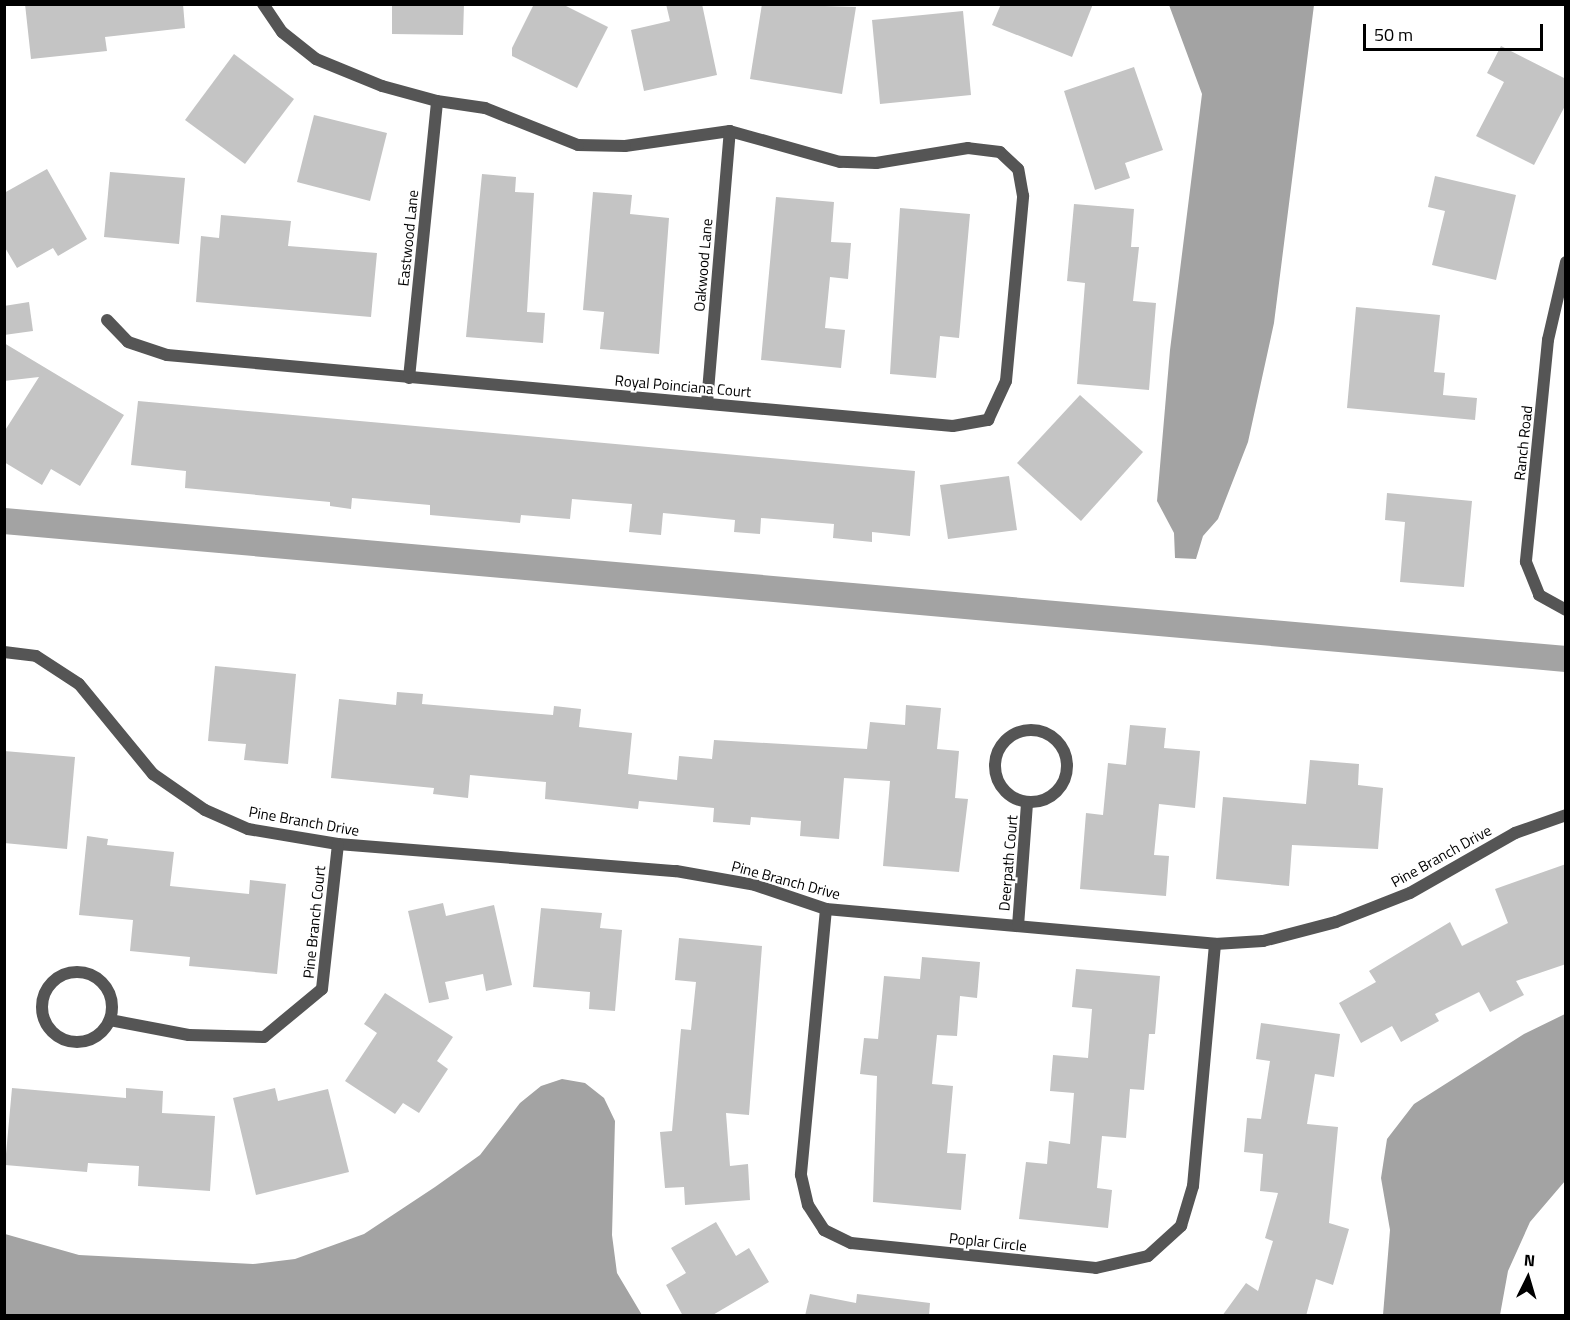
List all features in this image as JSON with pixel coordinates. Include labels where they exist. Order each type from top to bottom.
[{"type":"street","points":[[263,4],[282,32],[316,59],[382,86],[437,101],[485,108],[578,144],[625,146],[730,131]]},
{"type":"street","name":"Eastwood Lane","points":[[409,378],[437,101]]},
{"type":"street","name":"Royal Poinciana Court","points":[[107,320],[128,342],[167,355],[953,426],[988,420],[1006,381],[1023,196],[1018,169],[999,152],[968,148],[876,163],[840,162],[730,131]]},
{"type":"street","name":"Oakwood Lane","points":[[707,403],[730,131]]},
{"type":"street","name":"Ranch Road","points":[[1566,262],[1548,340],[1526,562],[1539,595],[1566,610]]},
{"type":"street","name":"Pine Branch Drive","points":[[4,652],[36,656],[79,684],[153,774],[205,810],[248,829],[338,844],[676,871],[754,885],[826,909],[1215,944],[1263,941],[1336,922],[1410,893],[1515,832],[1566,815]]},
{"type":"street","name":"Deerpath Court","points":[[1034,729],[1055,738],[1067,758],[1067,769],[1059,790],[1039,802],[1027,802],[1016,799],[999,785],[994,762],[997,752],[1012,734],[1034,729]]},
{"type":"street","name":"Deerpath Court","points":[[1018,926],[1027,802]]},
{"type":"street","name":"Pine Branch Court","points":[[110,1020],[189,1035],[264,1036],[322,989],[338,844]]},
{"type":"street","name":"Poplar Circle","points":[[826,909],[801,1175],[808,1205],[824,1230],[851,1243],[1096,1268],[1148,1256],[1181,1226],[1193,1186],[1215,944]]},
{"type":"street","points":[[68,973],[90,974],[100,980],[112,998],[110,1020],[97,1038],[86,1042],[64,1040],[47,1027],[41,1005],[44,994],[49,985],[68,973]]},
{"type":"shaded area","points":[[1169,5],[1314,5],[1274,323],[1248,442],[1218,519],[1203,536],[1196,559],[1175,558],[1174,533],[1157,501],[1170,350],[1202,94]]},
{"type":"shaded area","points":[[1565,1014],[1565,1181],[1530,1222],[1508,1271],[1500,1315],[1383,1315],[1390,1230],[1381,1178],[1387,1139],[1414,1104],[1524,1034]]},
{"type":"shaded area","points":[[562,1079],[585,1083],[604,1098],[615,1121],[612,1235],[617,1273],[642,1315],[5,1315],[5,1234],[79,1255],[253,1264],[295,1259],[364,1234],[435,1187],[480,1155],[520,1103],[541,1086]]},
{"type":"building","points":[[25,4],[183,4],[185,28],[105,37],[107,51],[31,59]]},
{"type":"building","points":[[392,4],[464,4],[463,35],[392,34]]},
{"type":"building","points":[[534,4],[562,4],[608,27],[577,88],[512,56],[512,48]]},
{"type":"building","points":[[666,4],[702,4],[717,75],[644,91],[631,30],[670,21]]},
{"type":"building","points":[[762,4],[856,7],[842,94],[750,79]]},
{"type":"building","points":[[1001,4],[1093,4],[1072,57],[992,25]]},
{"type":"building","points":[[963,11],[971,95],[880,104],[872,20]]},
{"type":"building","points":[[1501,46],[1566,79],[1566,104],[1534,165],[1476,136],[1504,82],[1487,73]]},
{"type":"building","points":[[234,54],[294,99],[245,164],[185,120]]},
{"type":"building","points":[[1134,67],[1163,150],[1125,163],[1130,178],[1095,190],[1064,91]]},
{"type":"building","points":[[314,115],[387,133],[370,201],[297,182]]},
{"type":"building","points":[[47,169],[87,239],[58,256],[53,248],[17,268],[4,246],[4,193]]},
{"type":"building","points":[[110,172],[185,178],[179,244],[104,237]]},
{"type":"building","points":[[482,174],[516,177],[515,192],[534,193],[527,312],[545,313],[543,343],[466,337]]},
{"type":"building","points":[[1435,176],[1516,195],[1496,280],[1432,265],[1445,211],[1428,207]]},
{"type":"building","points":[[593,192],[632,195],[630,214],[669,218],[659,354],[600,349],[604,312],[583,310]]},
{"type":"building","points":[[776,197],[834,202],[831,242],[851,243],[848,279],[830,277],[825,328],[845,330],[841,368],[761,360]]},
{"type":"building","points":[[1074,204],[1134,209],[1131,247],[1139,247],[1133,301],[1156,303],[1149,390],[1077,384],[1085,283],[1067,281]]},
{"type":"building","points":[[900,208],[970,214],[959,338],[940,336],[936,378],[890,374]]},
{"type":"building","points":[[221,215],[291,221],[288,246],[377,253],[371,317],[196,302],[201,236],[219,238]]},
{"type":"building","points":[[29,302],[33,331],[4,335],[4,306]]},
{"type":"building","points":[[1356,307],[1440,315],[1434,372],[1445,373],[1443,395],[1477,398],[1475,420],[1347,408]]},
{"type":"building","points":[[4,343],[124,415],[80,486],[51,469],[42,485],[4,462],[4,432],[39,377],[4,381]]},
{"type":"building","points":[[1080,395],[1143,452],[1081,521],[1017,463]]},
{"type":"building","points":[[138,401],[915,471],[910,536],[872,532],[872,542],[833,538],[834,524],[761,518],[760,534],[734,532],[735,520],[663,513],[661,535],[629,532],[632,504],[572,499],[570,519],[521,515],[520,523],[430,515],[430,505],[352,498],[351,509],[330,506],[330,502],[185,488],[186,471],[131,465]]},
{"type":"building","points":[[1009,476],[1017,530],[948,539],[940,485]]},
{"type":"building","points":[[1387,493],[1472,501],[1464,587],[1400,582],[1405,522],[1385,520]]},
{"type":"building","points":[[215,666],[296,674],[288,764],[244,760],[246,744],[208,741]]},
{"type":"building","points":[[397,692],[423,694],[422,704],[553,715],[554,706],[581,709],[579,727],[632,733],[628,774],[677,780],[679,756],[712,759],[714,740],[867,749],[870,722],[905,725],[906,705],[941,708],[937,749],[959,751],[955,798],[968,799],[959,872],[883,866],[890,781],[844,778],[839,839],[800,836],[801,821],[751,817],[750,825],[713,822],[714,808],[639,801],[638,809],[545,799],[546,782],[470,775],[468,798],[433,794],[434,788],[331,778],[339,699],[396,705]]},
{"type":"building","points":[[1130,725],[1166,728],[1164,748],[1200,751],[1195,808],[1159,804],[1154,855],[1169,856],[1166,896],[1080,889],[1086,813],[1103,815],[1108,763],[1126,765]]},
{"type":"building","points":[[4,751],[75,757],[67,849],[4,843]]},
{"type":"building","points":[[1310,760],[1359,764],[1358,785],[1383,788],[1378,849],[1292,845],[1289,886],[1216,879],[1223,797],[1306,804]]},
{"type":"building","points":[[87,836],[108,839],[107,845],[174,852],[170,886],[249,894],[250,880],[286,884],[277,974],[189,966],[190,957],[130,951],[133,920],[79,915]]},
{"type":"building","points":[[1566,864],[1566,964],[1516,981],[1524,995],[1490,1012],[1479,992],[1435,1014],[1439,1021],[1401,1042],[1392,1026],[1361,1043],[1339,1003],[1376,982],[1369,971],[1450,922],[1462,946],[1508,923],[1495,889]]},
{"type":"building","points":[[443,903],[446,916],[494,905],[512,985],[486,991],[483,974],[445,982],[449,999],[429,1003],[408,911]]},
{"type":"building","points":[[541,908],[602,913],[600,928],[622,930],[615,1011],[589,1009],[590,992],[533,987]]},
{"type":"building","points":[[679,938],[762,946],[749,1115],[726,1113],[730,1166],[748,1164],[750,1200],[685,1205],[684,1187],[665,1188],[660,1132],[672,1131],[681,1029],[691,1030],[696,982],[675,980]]},
{"type":"building","points":[[922,957],[980,962],[977,998],[960,996],[957,1036],[937,1035],[932,1084],[953,1086],[947,1153],[966,1154],[961,1210],[873,1202],[877,1076],[860,1074],[864,1038],[878,1039],[884,976],[920,979]]},
{"type":"building","points":[[1076,969],[1160,976],[1155,1034],[1149,1034],[1144,1090],[1130,1089],[1126,1138],[1102,1136],[1097,1188],[1112,1190],[1108,1228],[1019,1219],[1026,1162],[1047,1164],[1049,1141],[1070,1144],[1074,1093],[1050,1091],[1053,1055],[1088,1058],[1092,1009],[1072,1007]]},
{"type":"building","points":[[385,993],[453,1037],[437,1061],[448,1069],[419,1113],[403,1103],[395,1114],[345,1081],[377,1033],[364,1024]]},
{"type":"building","points":[[1261,1023],[1340,1034],[1334,1077],[1315,1074],[1307,1124],[1338,1127],[1329,1223],[1349,1229],[1333,1285],[1316,1279],[1306,1316],[1222,1316],[1246,1283],[1258,1291],[1273,1241],[1265,1238],[1278,1193],[1260,1191],[1263,1154],[1244,1152],[1247,1118],[1261,1119],[1270,1061],[1256,1059]]},
{"type":"building","points":[[12,1088],[126,1098],[126,1088],[163,1091],[162,1113],[215,1116],[210,1191],[138,1186],[139,1166],[88,1163],[87,1172],[5,1165]]},
{"type":"building","points":[[275,1088],[278,1101],[328,1089],[349,1172],[256,1195],[233,1098]]},
{"type":"building","points":[[716,1222],[736,1256],[749,1248],[769,1282],[711,1316],[683,1316],[666,1285],[686,1273],[671,1248]]},
{"type":"building","points":[[810,1294],[856,1303],[857,1294],[930,1303],[929,1316],[805,1316]]},
{"type":"waterway","points":[[4,521],[1566,659]]}]
